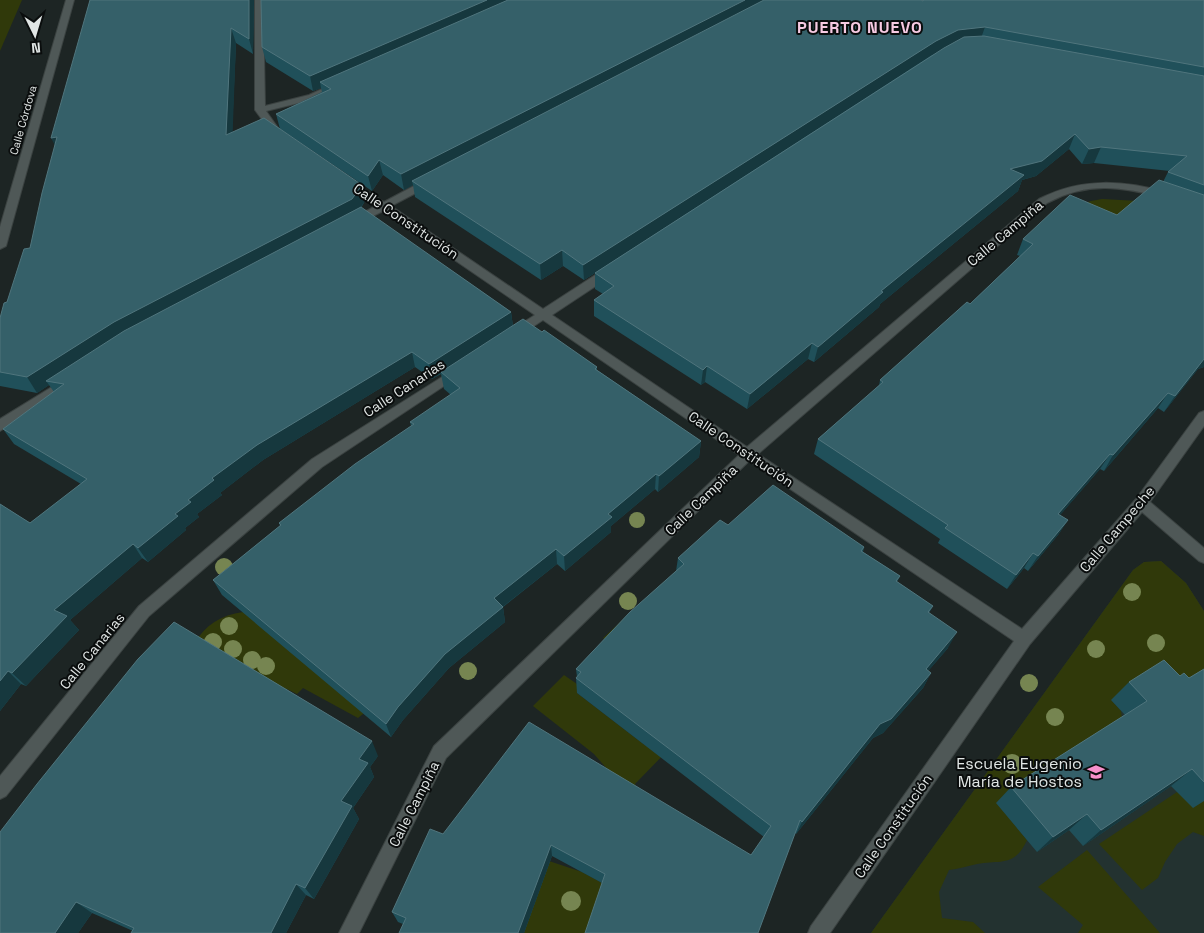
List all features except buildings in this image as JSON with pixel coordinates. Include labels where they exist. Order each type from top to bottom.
[{"type":"street","name":"Calle Córdova","points":[[0,246],[70,0]]},
{"type":"street","points":[[259,0],[260,110],[275,133],[291,143]]},
{"type":"street","points":[[260,110],[312,97],[347,81]]},
{"type":"street","name":"Calle Constitución","points":[[337,174],[748,454],[1024,639],[818,933]]},
{"type":"street","points":[[341,228],[436,178]]},
{"type":"street","name":"Calle Campiña","points":[[349,933],[440,752],[748,454],[1022,217],[1055,193],[1089,185],[1112,185],[1137,187],[1178,199]]},
{"type":"street","points":[[503,341],[619,265]]},
{"type":"street","name":"Calle Canarias","points":[[0,790],[144,611],[317,462],[471,362]]},
{"type":"street","points":[[0,426],[79,374]]},
{"type":"street","name":"Calle Campeche","points":[[1024,639],[1140,503],[1204,416]]},
{"type":"street","points":[[1140,503],[1204,557]]},
{"type":"shaded area","name":"Escuela Eugenio María de Hostos","points":[[1161,561],[1186,583],[1204,611],[1204,933],[871,933],[1133,570],[1144,562]]},
{"type":"green space","points":[[0,0],[22,0],[0,51]]},
{"type":"green space","points":[[1102,199],[1139,201],[1110,229],[1075,207]]},
{"type":"green space","points":[[1161,561],[1186,583],[1204,611],[1204,675],[1112,701],[1121,711],[1122,718],[997,803],[1027,840],[1022,849],[1017,855],[1006,861],[977,864],[949,870],[939,892],[942,918],[973,922],[985,933],[871,933],[1133,570],[1144,562]]},
{"type":"green space","points":[[666,580],[706,711],[635,784],[638,792],[608,770],[594,754],[533,706],[564,675],[577,684],[577,693],[646,746],[627,655],[603,638]]},
{"type":"green space","points":[[243,612],[368,710],[358,718],[303,688],[297,694],[287,689],[238,746],[194,644],[203,631],[214,622],[235,613]]},
{"type":"green space","points":[[1177,792],[1204,801],[1204,836],[1193,832],[1177,844],[1165,862],[1158,878],[1142,890],[1099,844]]},
{"type":"green space","points":[[1087,850],[1160,933],[1078,933],[1083,925],[1038,887]]},
{"type":"green space","points":[[540,858],[582,872],[606,885],[589,933],[524,933]]},
{"type":"place","name":"Escuela Eugenio María de Hostos","points":[[1096,772]]},
{"type":"district","name":"PUERTO NUEVO","points":[[860,27]]}]
